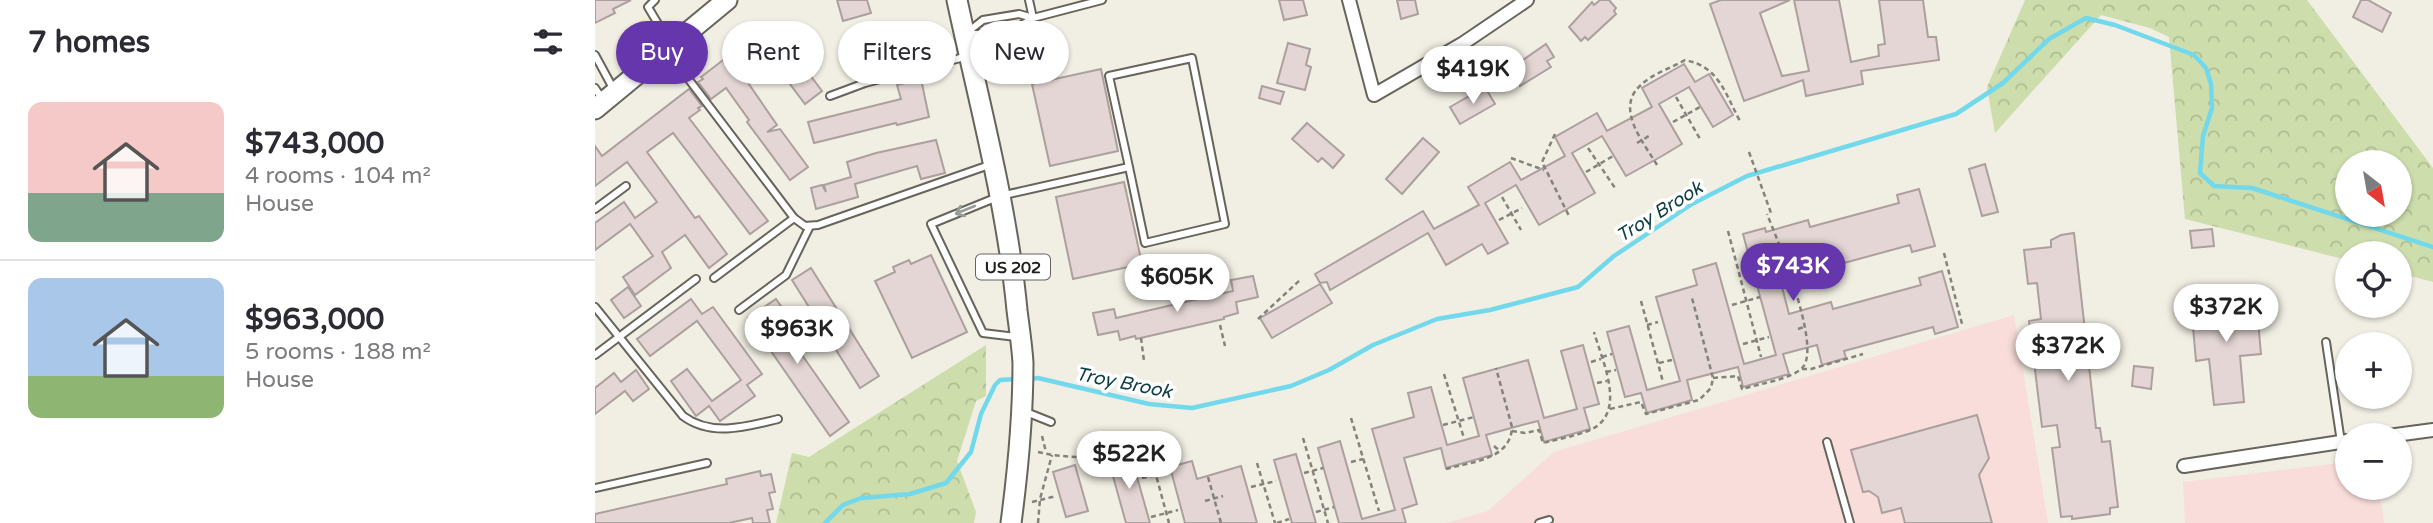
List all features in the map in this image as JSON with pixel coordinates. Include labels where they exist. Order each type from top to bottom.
[{"type":"main road","points":[[702,21],[727,0]]},
{"type":"main road","name":"US 202","points":[[957,0],[970,55]]},
{"type":"main road","points":[[602,98],[621,84]]},
{"type":"main road","name":"US 202","points":[[976,84],[1013,270],[1023,363],[1019,466],[1011,523]]},
{"type":"street","points":[[1349,0],[1374,94],[1462,44],[1527,0]]},
{"type":"street","points":[[2412,433],[2433,430]]},
{"type":"street","points":[[2184,466],[2335,443]]},
{"type":"lane","points":[[655,0],[648,4],[656,21]]},
{"type":"lane","points":[[1029,0],[1033,18]]},
{"type":"lane","points":[[965,34],[986,34],[1020,26],[1033,18],[1102,0]]},
{"type":"lane","points":[[965,34],[983,20],[1019,14],[1033,18]]},
{"type":"lane","points":[[595,55],[602,98]]},
{"type":"lane","points":[[830,96],[865,83],[970,55]]},
{"type":"lane","points":[[1192,58],[1226,224],[1145,243],[1129,167],[1109,76],[1192,58]]},
{"type":"lane","points":[[695,84],[794,218],[805,226],[993,163]]},
{"type":"lane","points":[[1020,337],[983,333],[931,224],[1000,197],[1129,167]]},
{"type":"lane","points":[[595,209],[626,186]]},
{"type":"lane","points":[[714,278],[794,218]]},
{"type":"lane","points":[[739,310],[786,275],[810,226]]},
{"type":"lane","points":[[595,355],[696,279]]},
{"type":"lane","points":[[595,307],[683,416],[695,425],[715,429],[778,419]]},
{"type":"lane","points":[[2326,342],[2341,423]]},
{"type":"lane","points":[[1021,405],[1051,422]]},
{"type":"lane","points":[[1827,442],[1850,523]]},
{"type":"lane","points":[[595,488],[707,463]]},
{"type":"lane","points":[[1539,523],[1549,522]]},
{"type":"path","points":[[1657,165],[1630,118],[1633,95],[1641,85],[1685,60],[1713,71],[1741,123]]},
{"type":"path","points":[[1676,97],[1700,139]]},
{"type":"path","points":[[1673,122],[1700,107]]},
{"type":"path","points":[[1555,134],[1542,162],[1569,216]]},
{"type":"path","points":[[1637,143],[1649,136]]},
{"type":"path","points":[[1588,148],[1615,188]]},
{"type":"path","points":[[1713,377],[1738,376],[1742,388],[1794,374],[1802,369],[1808,358],[1804,327],[1787,264],[1749,152]]},
{"type":"path","points":[[1586,172],[1613,156]]},
{"type":"path","points":[[1511,158],[1545,171]]},
{"type":"path","points":[[1502,197],[1521,230]]},
{"type":"path","points":[[1499,220],[1522,208]]},
{"type":"path","points":[[1728,232],[1761,357]]},
{"type":"path","points":[[1944,253],[1962,324]]},
{"type":"path","points":[[1258,319],[1300,281]]},
{"type":"path","points":[[1955,299],[1962,296]]},
{"type":"path","points":[[1732,305],[1761,297]]},
{"type":"path","points":[[1610,409],[1641,401],[1646,414],[1699,400],[1711,388],[1713,377],[1692,298]]},
{"type":"path","points":[[1641,301],[1664,382]]},
{"type":"path","points":[[1647,325],[1658,322]]},
{"type":"path","points":[[1220,325],[1225,346]]},
{"type":"path","points":[[1798,329],[1804,327]]},
{"type":"path","points":[[1512,432],[1539,430],[1543,443],[1589,430],[1596,426],[1610,409],[1611,395],[1594,332]]},
{"type":"path","points":[[1743,344],[1769,337]]},
{"type":"path","points":[[1141,338],[1144,361]]},
{"type":"path","points":[[1808,346],[1815,345]]},
{"type":"path","points":[[1698,347],[1713,346]]},
{"type":"path","points":[[1591,362],[1612,354]]},
{"type":"path","points":[[1802,369],[1811,369],[1863,354]]},
{"type":"path","points":[[1658,363],[1672,360]]},
{"type":"path","points":[[1446,469],[1497,455],[1507,443],[1512,432],[1496,368]]},
{"type":"path","points":[[1605,373],[1616,370]]},
{"type":"path","points":[[1444,374],[1464,438]]},
{"type":"path","points":[[1597,383],[1607,381]]},
{"type":"path","points":[[1443,425],[1474,417]]},
{"type":"path","points":[[1351,418],[1378,511]]},
{"type":"path","points":[[1042,436],[1046,452]]},
{"type":"path","points":[[1303,438],[1328,523]]},
{"type":"path","points":[[1495,446],[1500,451]]},
{"type":"path","points":[[1038,452],[1046,452],[1052,456],[1087,457]]},
{"type":"path","points":[[1038,523],[1040,499],[1052,456]]},
{"type":"path","points":[[1351,462],[1363,459]]},
{"type":"path","points":[[1257,463],[1276,523],[1289,519]]},
{"type":"path","points":[[1304,473],[1323,468]]},
{"type":"path","points":[[1142,478],[1156,475],[1169,523]]},
{"type":"path","points":[[1208,477],[1221,523]]},
{"type":"path","points":[[1251,487],[1276,481]]},
{"type":"path","points":[[1032,502],[1056,496]]},
{"type":"path","points":[[1205,501],[1223,496]]},
{"type":"path","points":[[1316,512],[1334,507]]},
{"type":"path","points":[[1151,517],[1178,509]]},
{"type":"shaded area","points":[[2014,315],[2048,523],[1446,523],[1488,511],[1554,452]]},
{"type":"shaded area","points":[[2335,463],[2335,500],[2381,500],[2384,523],[2185,523],[2183,482]]},
{"type":"green space","points":[[2025,0],[2307,0],[2433,168],[2433,282],[2412,276],[2412,241],[2335,241],[2335,257],[2185,219],[2169,37],[2150,28],[2101,15],[1995,133],[1987,87]]},
{"type":"green space","points":[[986,345],[986,396],[976,401],[957,461],[976,512],[974,523],[776,523],[792,453],[809,457]]},
{"type":"building","points":[[595,0],[631,0],[613,9],[615,13],[595,23]]},
{"type":"building","points":[[837,0],[867,0],[871,13],[843,21]]},
{"type":"building","points":[[1279,0],[1303,0],[1307,15],[1284,20]]},
{"type":"building","points":[[1397,0],[1415,0],[1418,14],[1401,19]]},
{"type":"building","points":[[1600,0],[1609,0],[1616,8],[1616,14],[1588,40],[1585,37],[1581,41],[1569,27],[1592,2],[1594,5]]},
{"type":"building","points":[[1721,0],[1790,0],[1760,13],[1782,76],[1809,71],[1794,0],[1839,0],[1851,62],[1879,56],[1878,45],[1885,44],[1879,0],[1923,0],[1928,37],[1936,37],[1939,60],[1861,71],[1863,84],[1806,96],[1803,80],[1744,101],[1710,4]]},
{"type":"building","points":[[2361,0],[2368,0],[2391,13],[2382,32],[2353,17]]},
{"type":"building","points":[[1288,43],[1310,49],[1306,65],[1311,67],[1305,90],[1277,83]]},
{"type":"building","points":[[1546,44],[1554,57],[1547,61],[1551,67],[1520,86],[1510,69]]},
{"type":"building","points":[[722,61],[722,84],[749,84],[777,125],[767,132],[780,129],[808,167],[790,180],[747,122],[749,120],[726,88],[711,99],[700,84],[708,84],[708,72]]},
{"type":"building","points":[[1684,64],[1695,82],[1709,74],[1733,115],[1713,127],[1689,87],[1659,104],[1682,144],[1662,156],[1626,176],[1602,136],[1572,153],[1595,193],[1539,225],[1516,185],[1485,203],[1508,243],[1488,254],[1482,244],[1446,265],[1428,233],[1330,290],[1327,282],[1320,283],[1315,274],[1423,211],[1434,229],[1479,205],[1468,187],[1510,162],[1521,180],[1565,156],[1555,137],[1597,113],[1607,131],[1652,107],[1642,88]]},
{"type":"building","points":[[1101,69],[1118,151],[1050,166],[1032,84],[1069,84],[1069,76]]},
{"type":"building","points":[[790,84],[817,84],[822,91],[805,104]]},
{"type":"building","points":[[922,84],[929,117],[814,143],[808,122],[901,99],[897,85]]},
{"type":"building","points":[[1262,86],[1284,92],[1280,104],[1259,98]]},
{"type":"building","points":[[1485,87],[1495,104],[1460,124],[1450,107]]},
{"type":"building","points":[[689,89],[702,106],[689,118],[768,221],[750,234],[673,133],[647,152],[695,218],[699,216],[727,254],[709,268],[685,235],[662,252],[671,268],[635,295],[623,277],[653,256],[630,224],[595,250],[595,223],[624,202],[635,218],[657,202],[627,162],[595,186],[595,146],[602,156]]},
{"type":"building","points":[[1307,123],[1344,155],[1333,168],[1322,158],[1318,162],[1292,139]]},
{"type":"building","points":[[1423,138],[1439,152],[1402,194],[1386,179]]},
{"type":"building","points":[[936,140],[945,173],[921,179],[917,166],[855,184],[858,197],[816,209],[811,188],[822,185],[826,192],[824,185],[851,177],[847,162]]},
{"type":"building","points":[[1985,164],[1998,212],[1982,216],[1969,169]]},
{"type":"building","points":[[1124,182],[1142,264],[1073,279],[1056,197]]},
{"type":"building","points":[[1919,189],[1935,246],[1912,252],[1910,245],[1822,269],[1823,276],[1782,287],[1789,314],[1831,302],[1833,309],[1921,285],[1919,278],[1942,271],[1958,327],[1935,334],[1933,327],[1844,351],[1846,358],[1822,365],[1817,345],[1783,354],[1789,374],[1743,387],[1738,367],[1687,380],[1692,400],[1647,413],[1641,393],[1625,397],[1607,332],[1629,326],[1647,390],[1680,381],[1656,297],[1697,285],[1693,270],[1716,263],[1744,364],[1776,355],[1743,234],[1765,228],[1766,232],[1808,220],[1810,227],[1899,203],[1897,195]]},
{"type":"building","points":[[2212,229],[2214,246],[2192,248],[2190,231]]},
{"type":"building","points":[[2074,233],[2096,428],[2100,428],[2102,442],[2110,441],[2118,507],[2110,508],[2110,514],[2072,519],[2072,516],[2061,517],[2052,448],[2060,447],[2057,425],[2042,427],[2029,321],[2041,319],[2037,283],[2028,284],[2024,250],[2051,247],[2051,240]]},
{"type":"building","points":[[931,255],[967,332],[912,358],[875,281],[895,272],[893,267],[909,260],[911,264]]},
{"type":"building","points":[[811,268],[879,376],[860,388],[792,280]]},
{"type":"building","points":[[1253,276],[1258,297],[1236,302],[1238,313],[1224,319],[1136,339],[1135,336],[1120,340],[1118,331],[1098,335],[1093,313],[1114,309],[1116,318],[1233,291],[1231,280]]},
{"type":"building","points":[[1320,284],[1332,303],[1272,338],[1260,318]]},
{"type":"building","points":[[628,287],[641,306],[624,318],[611,300]]},
{"type":"building","points":[[691,299],[702,314],[713,307],[762,374],[747,385],[755,396],[720,421],[709,406],[696,416],[671,381],[687,369],[712,401],[741,380],[697,321],[650,356],[637,339]]},
{"type":"building","points":[[776,299],[790,319],[781,325],[849,422],[830,436],[748,318]]},
{"type":"building","points":[[2256,299],[2261,354],[2240,356],[2244,402],[2214,405],[2209,359],[2196,361],[2191,305]]},
{"type":"building","points":[[1583,345],[1599,404],[1584,408],[1590,429],[1544,442],[1538,421],[1522,425],[1486,435],[1492,455],[1446,468],[1441,448],[1404,458],[1417,504],[1402,509],[1406,523],[1339,523],[1318,448],[1340,441],[1362,519],[1395,510],[1372,429],[1414,417],[1408,393],[1431,387],[1447,445],[1479,436],[1463,378],[1528,360],[1544,418],[1577,409],[1561,351]]},
{"type":"building","points":[[2134,366],[2153,368],[2151,389],[2132,386]]},
{"type":"building","points":[[636,370],[649,389],[633,401],[625,391],[595,414],[595,388],[614,373],[621,382]]},
{"type":"building","points":[[1977,415],[1989,458],[1979,475],[1992,523],[1905,523],[1901,508],[1882,513],[1878,497],[1869,491],[1863,492],[1851,450]]},
{"type":"building","points":[[1296,454],[1316,523],[1292,523],[1274,460]]},
{"type":"building","points":[[1131,456],[1150,523],[1126,523],[1109,462]]},
{"type":"building","points":[[1192,461],[1197,479],[1241,466],[1257,523],[1185,523],[1170,467]]},
{"type":"building","points":[[1075,465],[1088,511],[1066,517],[1053,472]]},
{"type":"building","points":[[760,471],[761,476],[771,474],[775,492],[769,493],[773,509],[767,510],[770,523],[753,523],[752,518],[729,523],[595,523],[595,514],[727,484],[726,479]]},
{"type":"waterway","name":"Troy Brook","points":[[1030,379],[1038,378],[1149,404],[1192,408],[1291,386],[1329,370],[1373,345],[1437,319],[1490,310],[1578,287],[1614,256],[1692,204],[1747,176],[1956,114],[2003,83],[2049,39],[2086,18],[2115,25],[2194,55],[2206,68],[2211,84],[2212,108],[2203,136],[2200,173],[2214,186],[2252,188],[2433,247]]},
{"type":"waterway","name":"Troy Brook","points":[[825,523],[843,505],[861,498],[910,494],[946,483],[971,452],[981,414],[995,385],[1000,380],[1017,379]]}]
